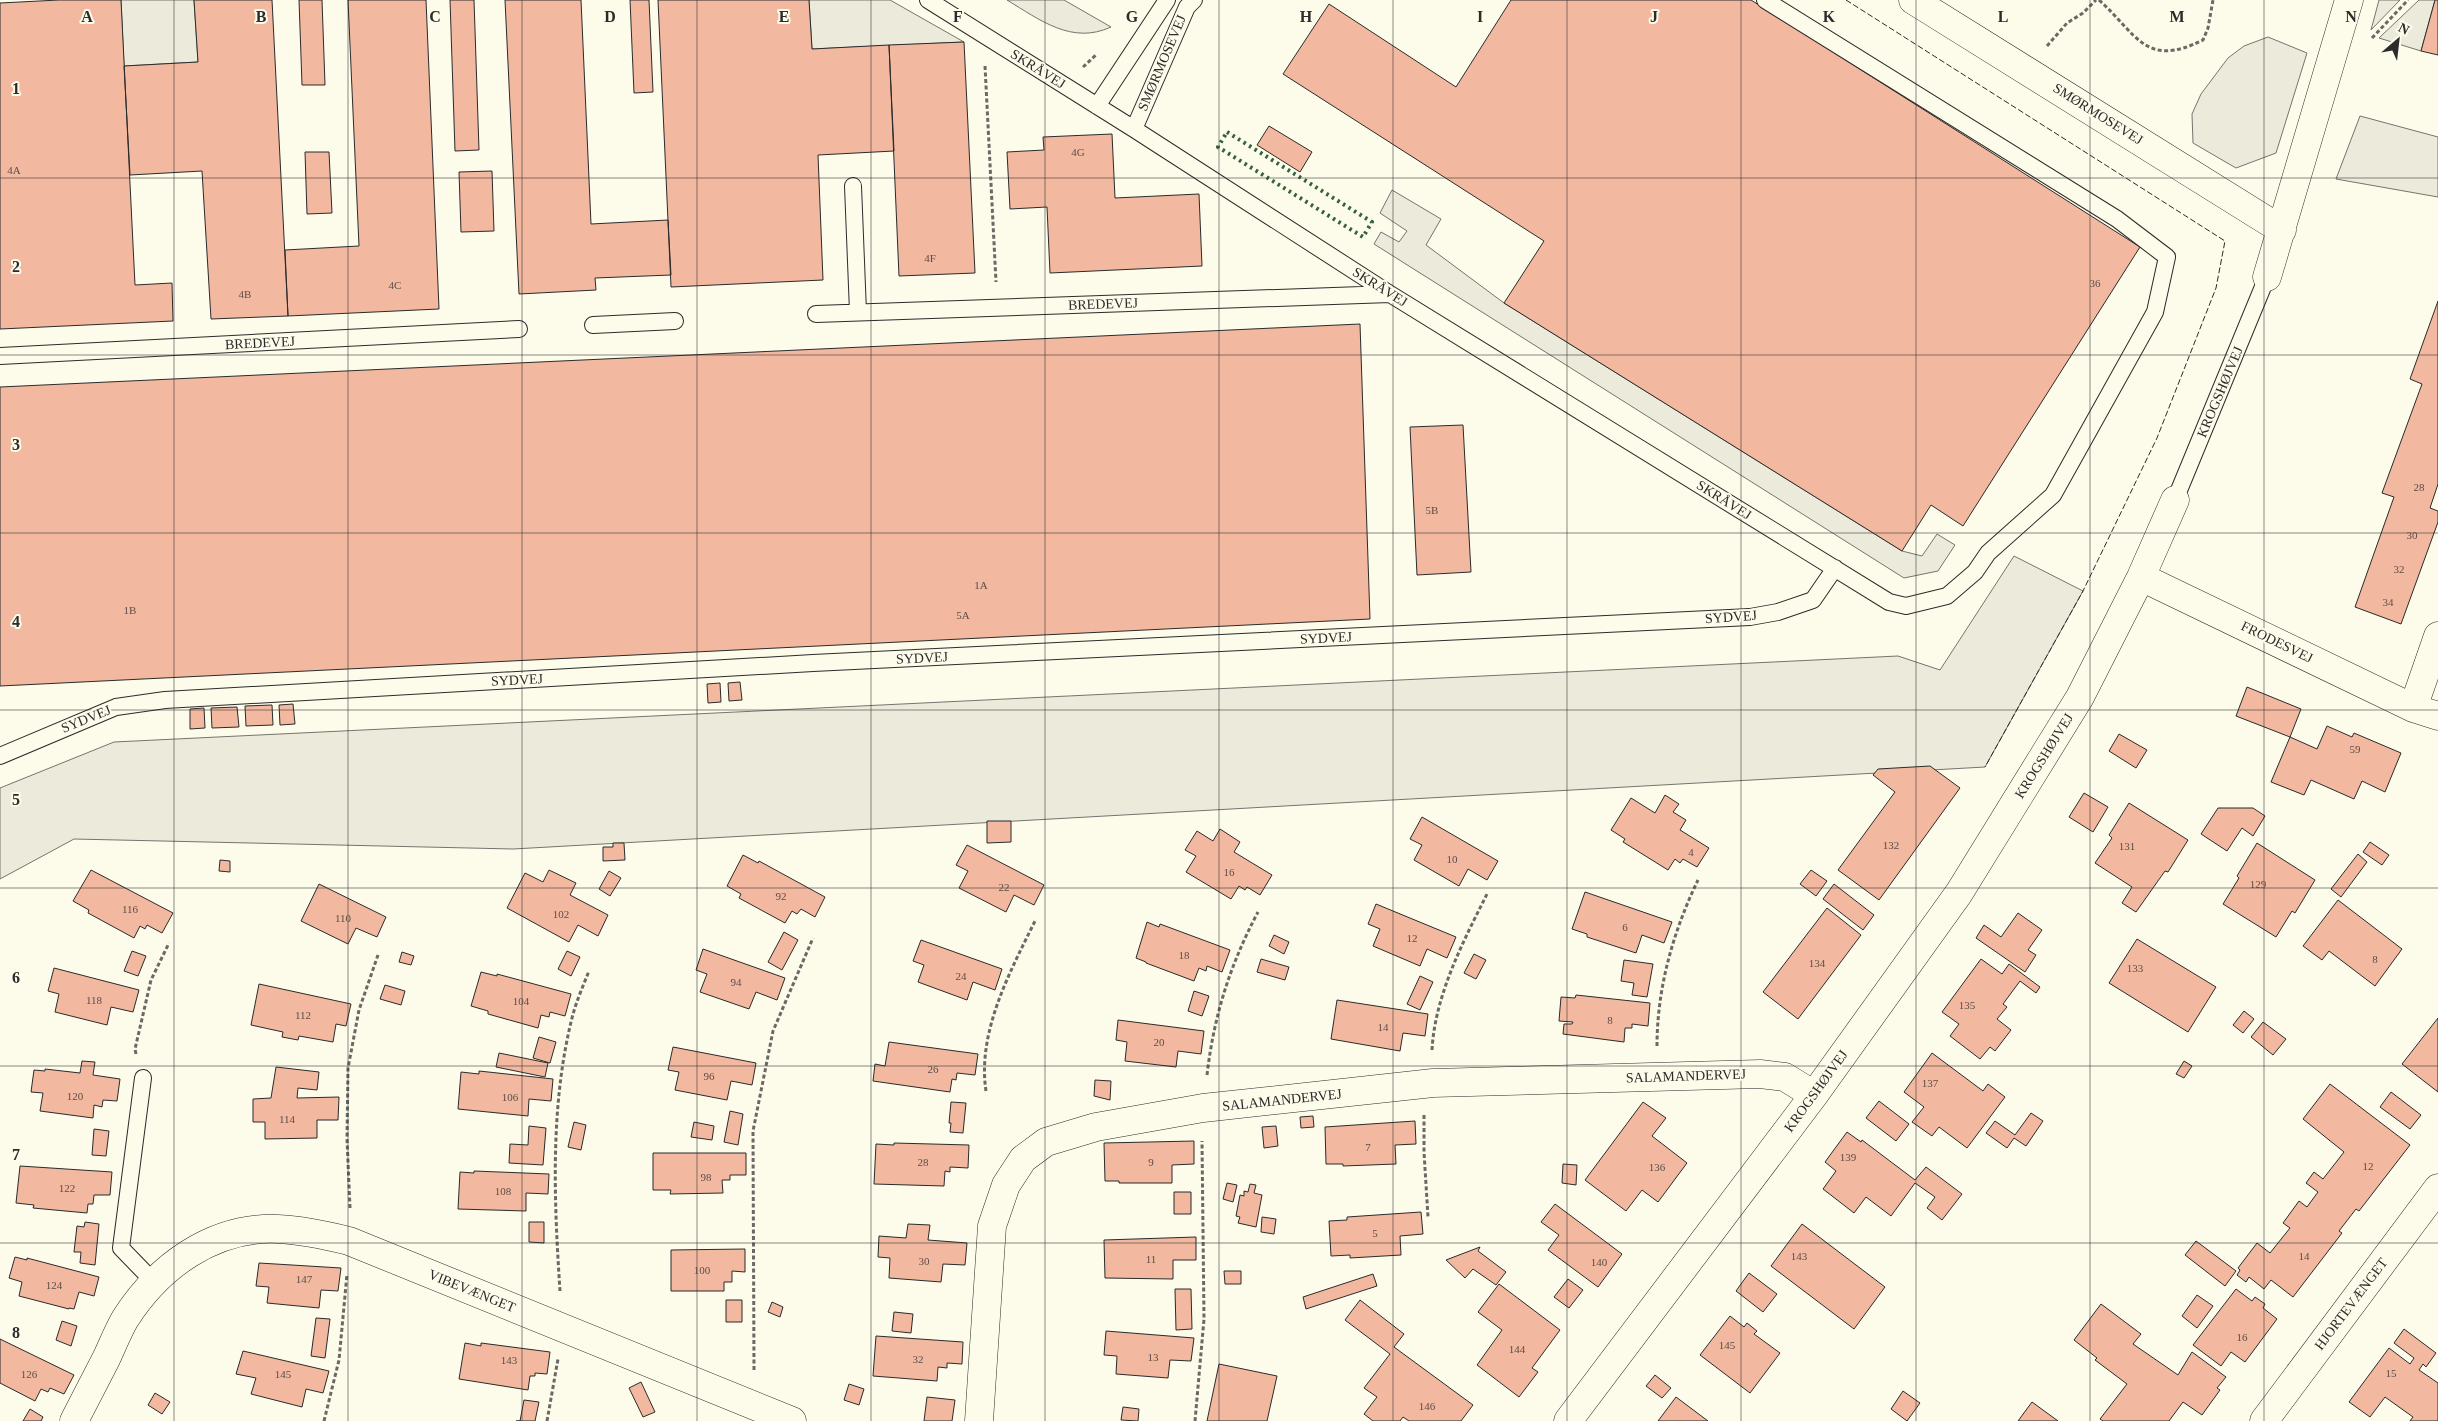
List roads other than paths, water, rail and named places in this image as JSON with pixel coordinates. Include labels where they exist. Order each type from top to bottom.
[{"type":"street","name":"SMØRMOSEVEJ","points":[[1913,0],[2282,230]]},
{"type":"street","name":"KROGSHØJVEJ","points":[[2267,277],[2349,0]]},
{"type":"street","name":"KROGSHØJVEJ","points":[[1568,1421],[1814,1095],[1959,893],[2080,697],[2141,577],[2175,500]]},
{"type":"street","name":"FRODESVEJ","points":[[2141,577],[2426,712],[2438,636]]},
{"type":"street","name":"SALAMANDERVEJ","points":[[979,1421],[992,1226],[1006,1185],[1023,1159],[1046,1142],[1084,1131],[1203,1108],[1430,1084],[1760,1074],[1785,1077],[1814,1095]]},
{"type":"street","name":"HJORTEVÆNGET","points":[[2264,1421],[2438,1188]]},
{"type":"street","name":"VIBEVÆNGET","points":[[74,1421],[125,1320],[153,1281],[169,1266],[198,1248],[243,1232],[276,1228],[314,1232],[348,1241],[792,1421]]},
{"type":"lane","name":"SKRÅVEJ","points":[[928,0],[1134,129],[1390,294],[1889,602],[1906,606],[1947,596],[1975,572],[1988,553],[2053,495],[2155,312],[2167,257],[2117,219],[1765,0]]},
{"type":"lane","name":"SMØRMOSEVEJ","points":[[1097,106],[1167,0]]},
{"type":"lane","name":"SMØRMOSEVEJ","points":[[1134,129],[1187,7],[1194,0]]},
{"type":"lane","points":[[853,186],[858,312]]},
{"type":"lane","name":"KROGSHØJVEJ","points":[[2175,500],[2267,277]]},
{"type":"lane","name":"BREDEVEJ","points":[[816,314],[1390,294]]},
{"type":"lane","points":[[593,325],[674,321]]},
{"type":"lane","name":"BREDEVEJ","points":[[0,356],[519,329]]},
{"type":"lane","name":"SYDVEJ","points":[[0,756],[116,706],[165,700],[813,663],[1750,617],[1778,612],[1813,600],[1835,568]]},
{"type":"lane","points":[[143,1078],[121,1248],[153,1281]]}]
